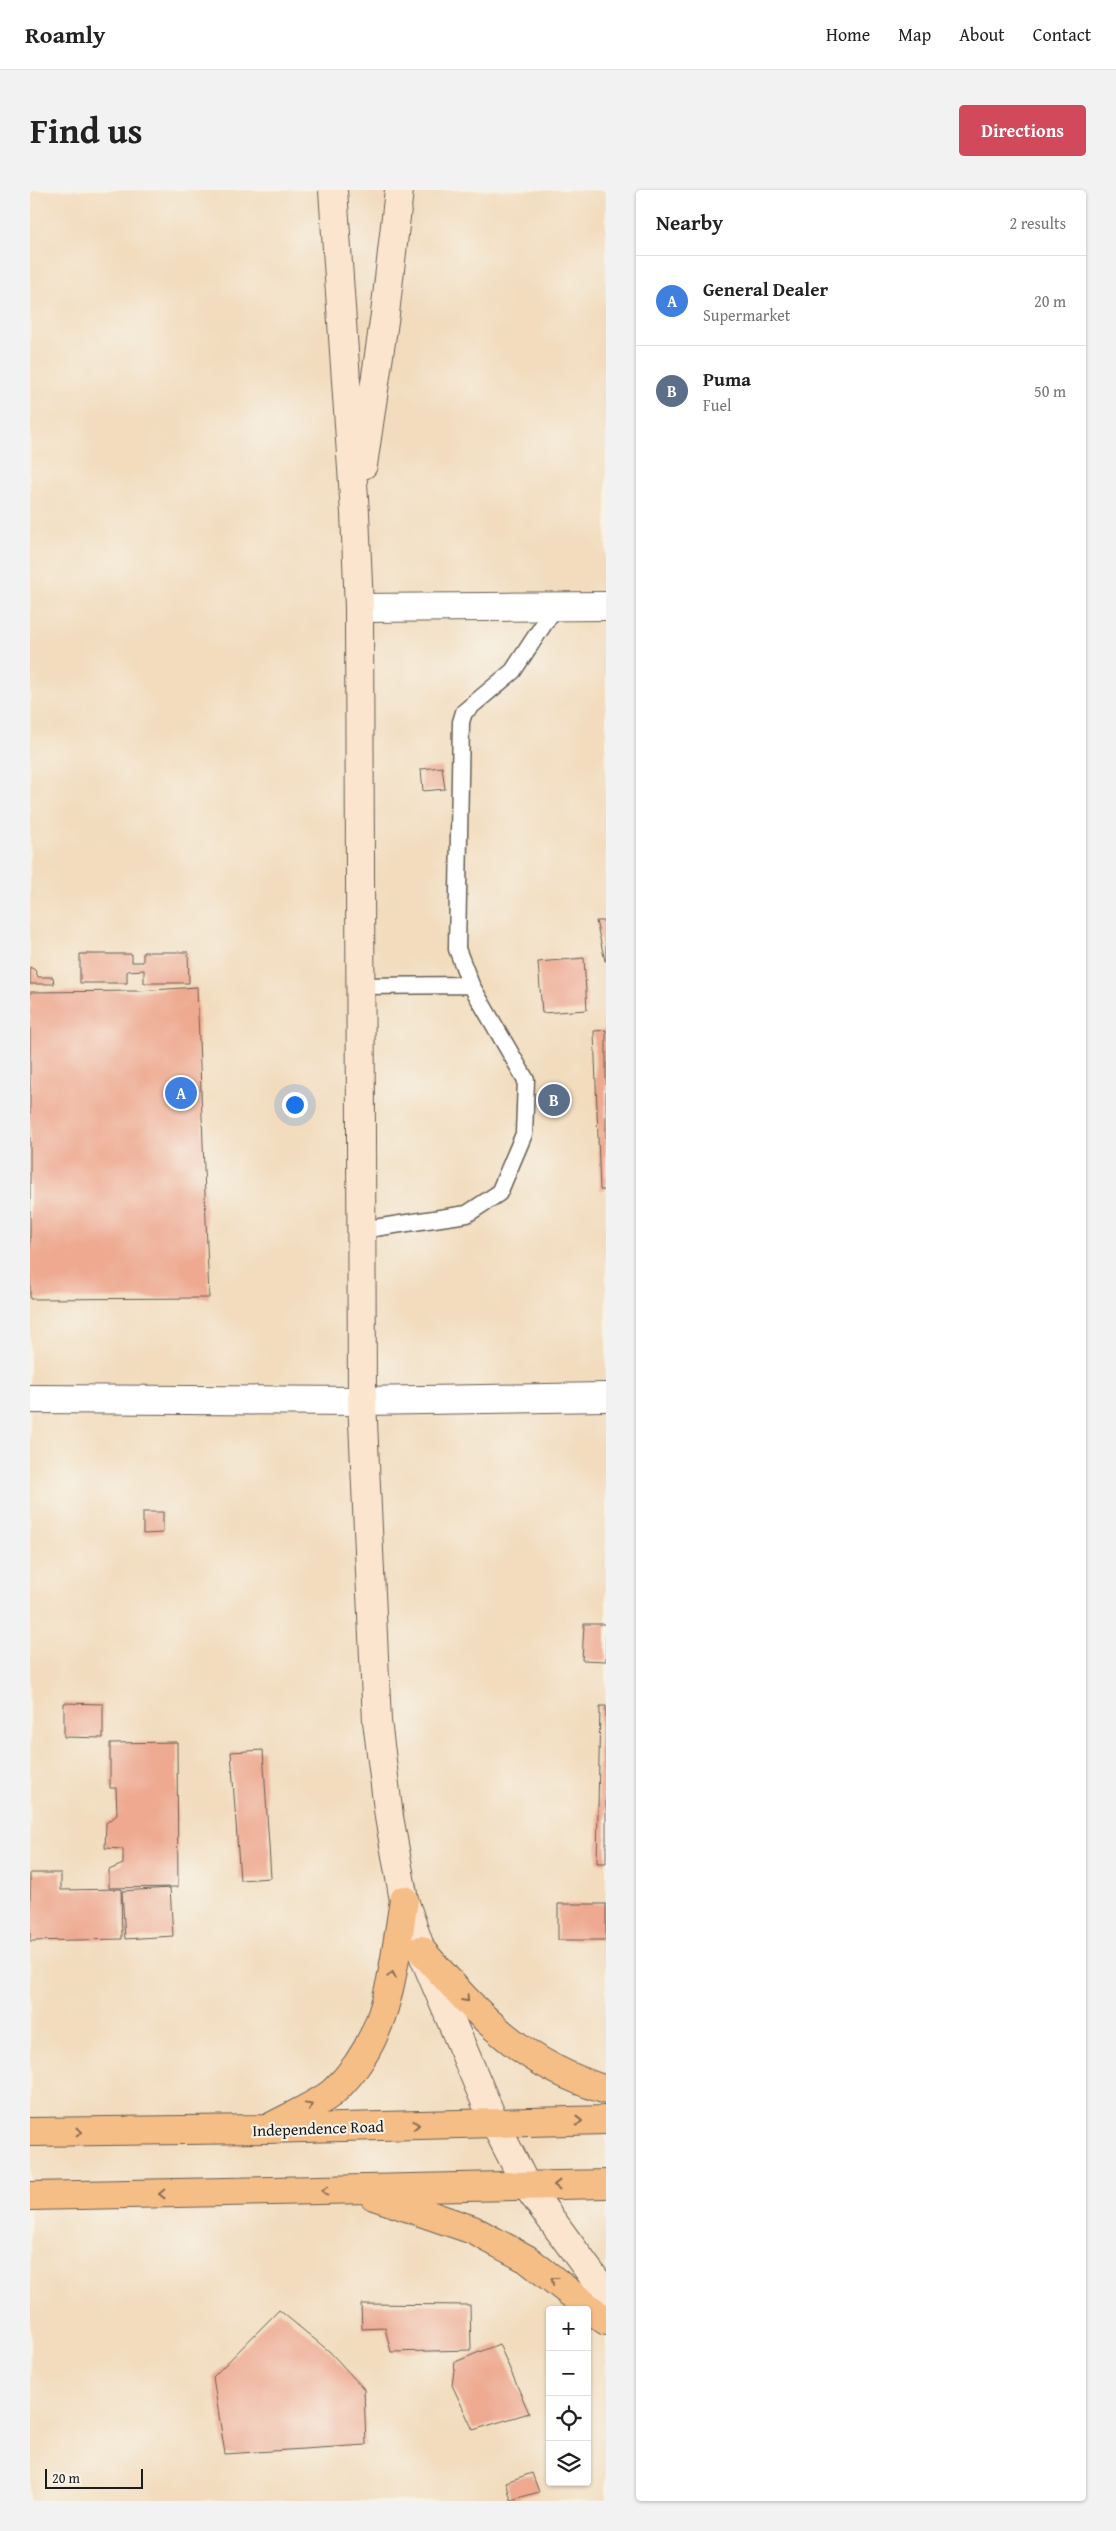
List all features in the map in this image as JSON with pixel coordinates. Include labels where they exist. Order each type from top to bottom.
[{"type":"main road","points":[[266,2130],[332,2093],[367,2052],[386,2008],[404,1900]]},
{"type":"main road","points":[[421,1950],[484,2020],[527,2054],[578,2081],[606,2090]]},
{"type":"main road","name":"Independence Road","points":[[30,2132],[266,2130],[606,2120]]},
{"type":"main road","points":[[30,2196],[606,2184]]},
{"type":"main road","points":[[359,2190],[473,2230],[527,2259],[606,2321]]},
{"type":"street","points":[[333,190],[355,513],[359,608],[362,1401],[377,1721],[389,1817],[404,1900],[421,1950],[494,2122],[526,2185],[606,2294]]},
{"type":"street","points":[[355,513],[385,314],[399,190]]},
{"type":"street","points":[[359,608],[606,606]]},
{"type":"street","points":[[30,1400],[362,1401],[606,1397]]},
{"type":"lane","points":[[361,1230],[467,1214],[499,1193],[524,1134],[526,1080],[471,985],[457,949],[460,722],[464,712],[513,671],[555,607]]},
{"type":"lane","points":[[360,986],[471,985]]},
{"type":"building","points":[[442,767],[445,789],[423,791],[421,769]]},
{"type":"building","points":[[596,921],[606,921],[606,961],[605,961]]},
{"type":"building","points":[[143,952],[188,952],[189,983],[144,983],[144,970],[127,971],[127,983],[80,983],[80,954],[132,954],[132,962],[143,962]]},
{"type":"building","points":[[584,958],[587,1010],[542,1013],[538,962]]},
{"type":"building","points":[[30,967],[35,970],[38,977],[53,977],[54,984],[30,984]]},
{"type":"building","points":[[197,987],[209,1298],[30,1299],[30,992],[138,991]]},
{"type":"building","points":[[606,1030],[606,1190],[600,1190],[594,1031]]},
{"type":"building","points":[[143,1512],[163,1512],[163,1533],[143,1534]]},
{"type":"building","points":[[584,1624],[606,1624],[606,1661],[582,1660]]},
{"type":"building","points":[[64,1703],[103,1704],[103,1738],[64,1737]]},
{"type":"building","points":[[600,1706],[606,1706],[606,1863],[597,1863]]},
{"type":"building","points":[[177,1742],[178,1887],[109,1888],[109,1870],[123,1864],[123,1849],[105,1848],[106,1823],[117,1815],[116,1788],[110,1788],[110,1743]]},
{"type":"building","points":[[263,1750],[271,1878],[240,1880],[231,1752]]},
{"type":"building","points":[[30,1873],[61,1873],[61,1890],[121,1889],[122,1939],[30,1941]]},
{"type":"building","points":[[170,1888],[173,1936],[125,1939],[122,1891]]},
{"type":"building","points":[[558,1904],[606,1904],[606,1940],[558,1940]]},
{"type":"building","points":[[361,2304],[470,2305],[471,2350],[391,2352],[385,2328],[362,2329]]},
{"type":"building","points":[[279,2310],[330,2352],[364,2389],[366,2445],[225,2454],[213,2377]]},
{"type":"building","points":[[499,2344],[529,2413],[473,2430],[452,2385],[455,2362]]},
{"type":"building","points":[[532,2473],[539,2492],[511,2500],[506,2482]]},
{"type":"place","name":"General Dealer","points":[[181,1093]]},
{"type":"place","name":"Puma","points":[[554,1100]]}]
